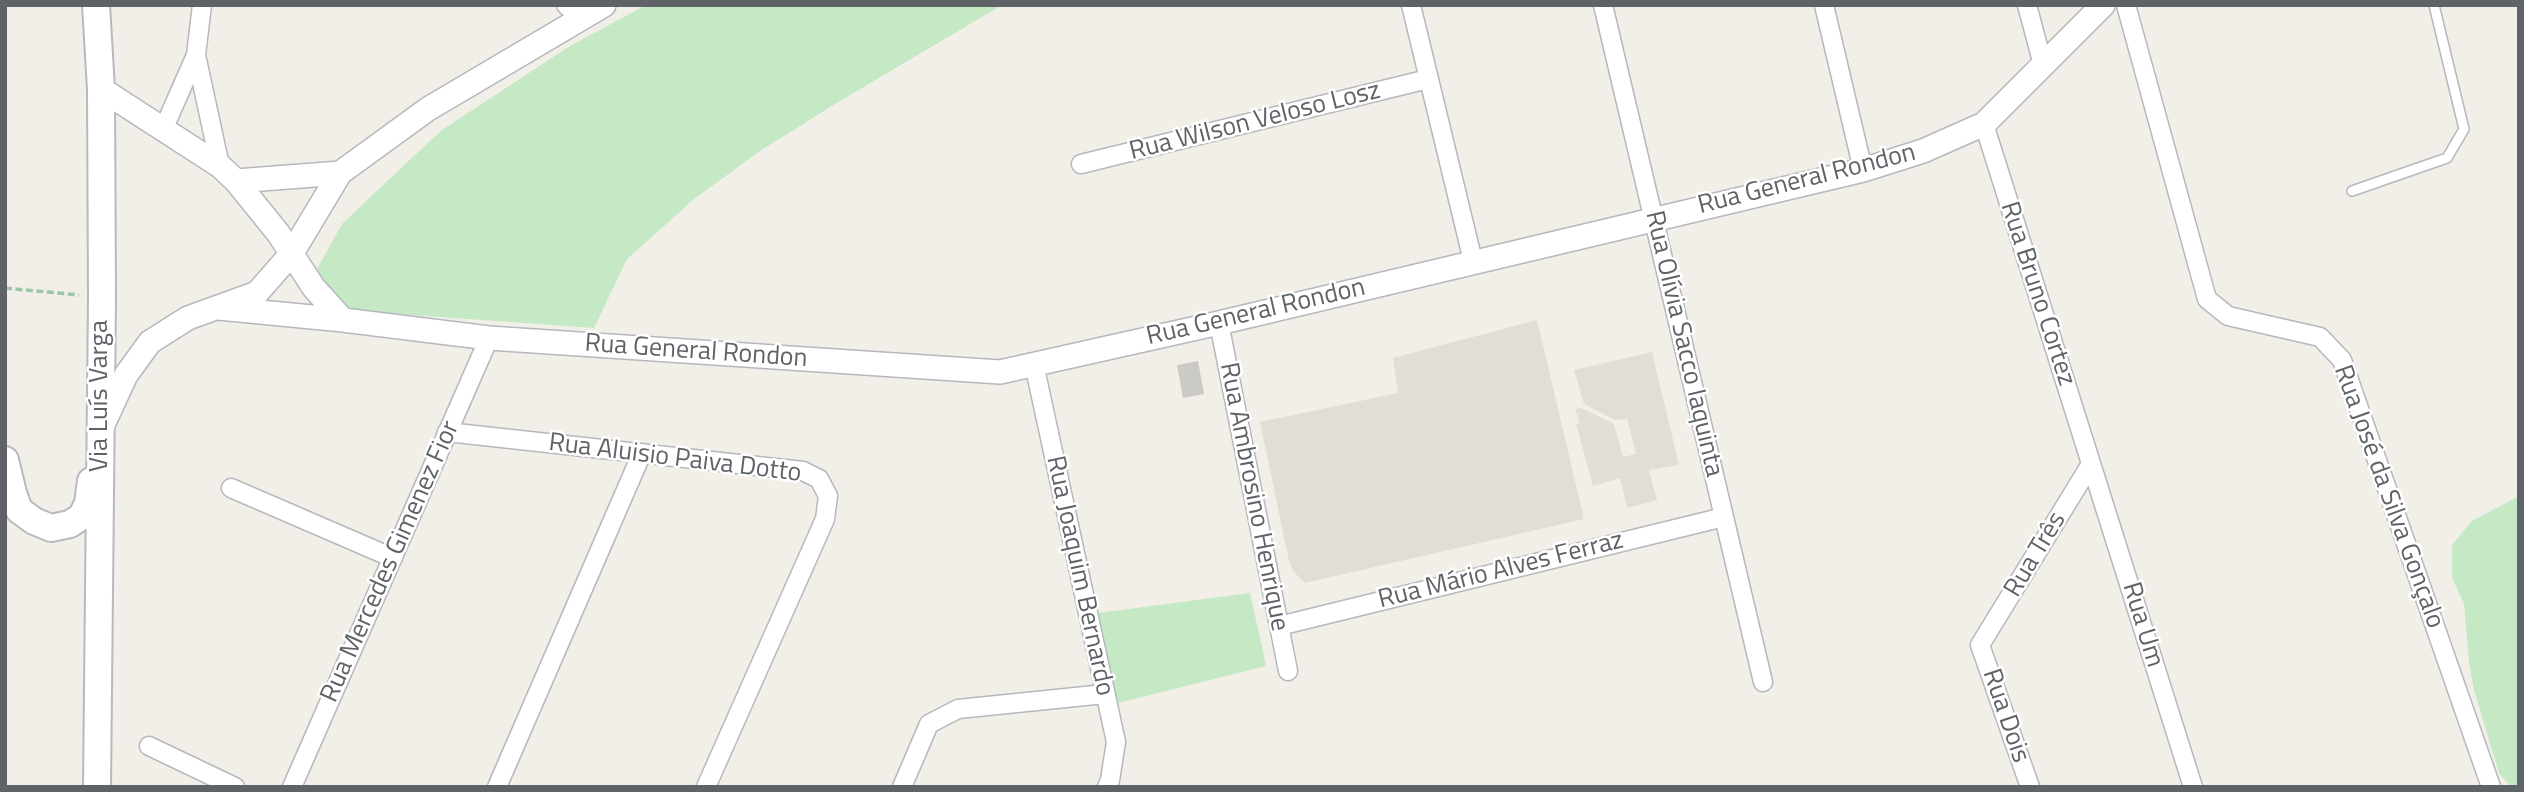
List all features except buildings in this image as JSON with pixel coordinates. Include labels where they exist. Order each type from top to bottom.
[{"type":"main road","name":"Via Luís Varga","points":[[96,5],[101,89],[102,297],[97,787]]},
{"type":"main road","points":[[5,460],[12,493],[19,510],[34,521],[51,528],[70,524],[82,516],[88,503],[101,430]]},
{"type":"street","points":[[163,130],[196,55],[202,5]]},
{"type":"street","points":[[228,174],[340,173],[428,109],[574,12],[604,5]]},
{"type":"street","points":[[1411,5],[1473,261]]},
{"type":"street","name":"Rua Olívia Sacco Iaquinta","points":[[1603,5],[1763,682]]},
{"type":"street","points":[[1824,5],[1863,170]]},
{"type":"street","points":[[2027,5],[2043,65]]},
{"type":"street","name":"Rua General Rondon","points":[[219,308],[489,338],[1000,372],[1219,323],[1863,170],[1923,151],[1984,124],[2103,5]]},
{"type":"street","name":"Rua José da Silva Gonçalo","points":[[2126,5],[2207,299],[2228,316],[2320,337],[2342,360],[2491,787]]},
{"type":"street","points":[[196,55],[228,174]]},
{"type":"street","name":"Rua Wilson Veloso Losz","points":[[1081,164],[1429,79]]},
{"type":"street","points":[[101,89],[228,174],[278,233],[314,288],[343,320]]},
{"type":"street","name":"Rua Bruno Cortez","points":[[1984,124],[2091,464]]},
{"type":"street","name":"Rua General Rondon","points":[[101,430],[126,375],[150,342],[188,318],[257,293],[292,253],[340,173]]},
{"type":"street","name":"Rua Ambrosino Henrique","points":[[1219,323],[1288,671]]},
{"type":"street","name":"Rua Mercedes Gimenez Fior","points":[[292,787],[489,338]]},
{"type":"street","name":"Rua Joaquim Bernardo","points":[[1034,364],[1116,742],[1107,787]]},
{"type":"street","name":"Rua Aluisio Paiva Dotto","points":[[447,432],[803,471],[819,479],[828,496],[825,519],[706,787]]},
{"type":"street","points":[[497,787],[642,453]]},
{"type":"street","name":"Rua Três","points":[[1980,645],[2091,464]]},
{"type":"street","name":"Rua Um","points":[[2091,464],[2193,787]]},
{"type":"street","points":[[231,488],[393,558]]},
{"type":"street","name":"Rua Mário Alves Ferraz","points":[[1279,626],[1724,517]]},
{"type":"street","name":"Rua Dois","points":[[1980,645],[2030,787]]},
{"type":"street","points":[[902,787],[929,724],[958,709],[1105,695]]},
{"type":"street","points":[[149,746],[235,787]]},
{"type":"lane","points":[[2352,191],[2447,158],[2464,129],[2434,5]]},
{"type":"path","points":[[5,288],[102,297]]},
{"type":"shaded area","points":[[1537,320],[1584,519],[1305,583],[1294,572],[1289,561],[1260,422],[1398,393],[1393,358]]},
{"type":"shaded area","points":[[1652,352],[1679,465],[1649,470],[1657,500],[1627,508],[1620,478],[1593,486],[1576,424],[1580,423],[1575,409],[1581,408],[1614,424],[1623,457],[1636,454],[1627,419],[1615,420],[1584,404],[1574,370]]},
{"type":"green space","points":[[646,5],[1002,5],[760,151],[694,199],[627,259],[594,328],[356,311],[325,304],[317,269],[342,224],[401,168],[442,130],[570,46]]},
{"type":"green space","points":[[2519,496],[2519,787],[2511,787],[2499,773],[2474,690],[2464,604],[2452,578],[2452,545],[2472,521]]},
{"type":"green space","points":[[1250,593],[1266,666],[1118,703],[1098,613]]}]
